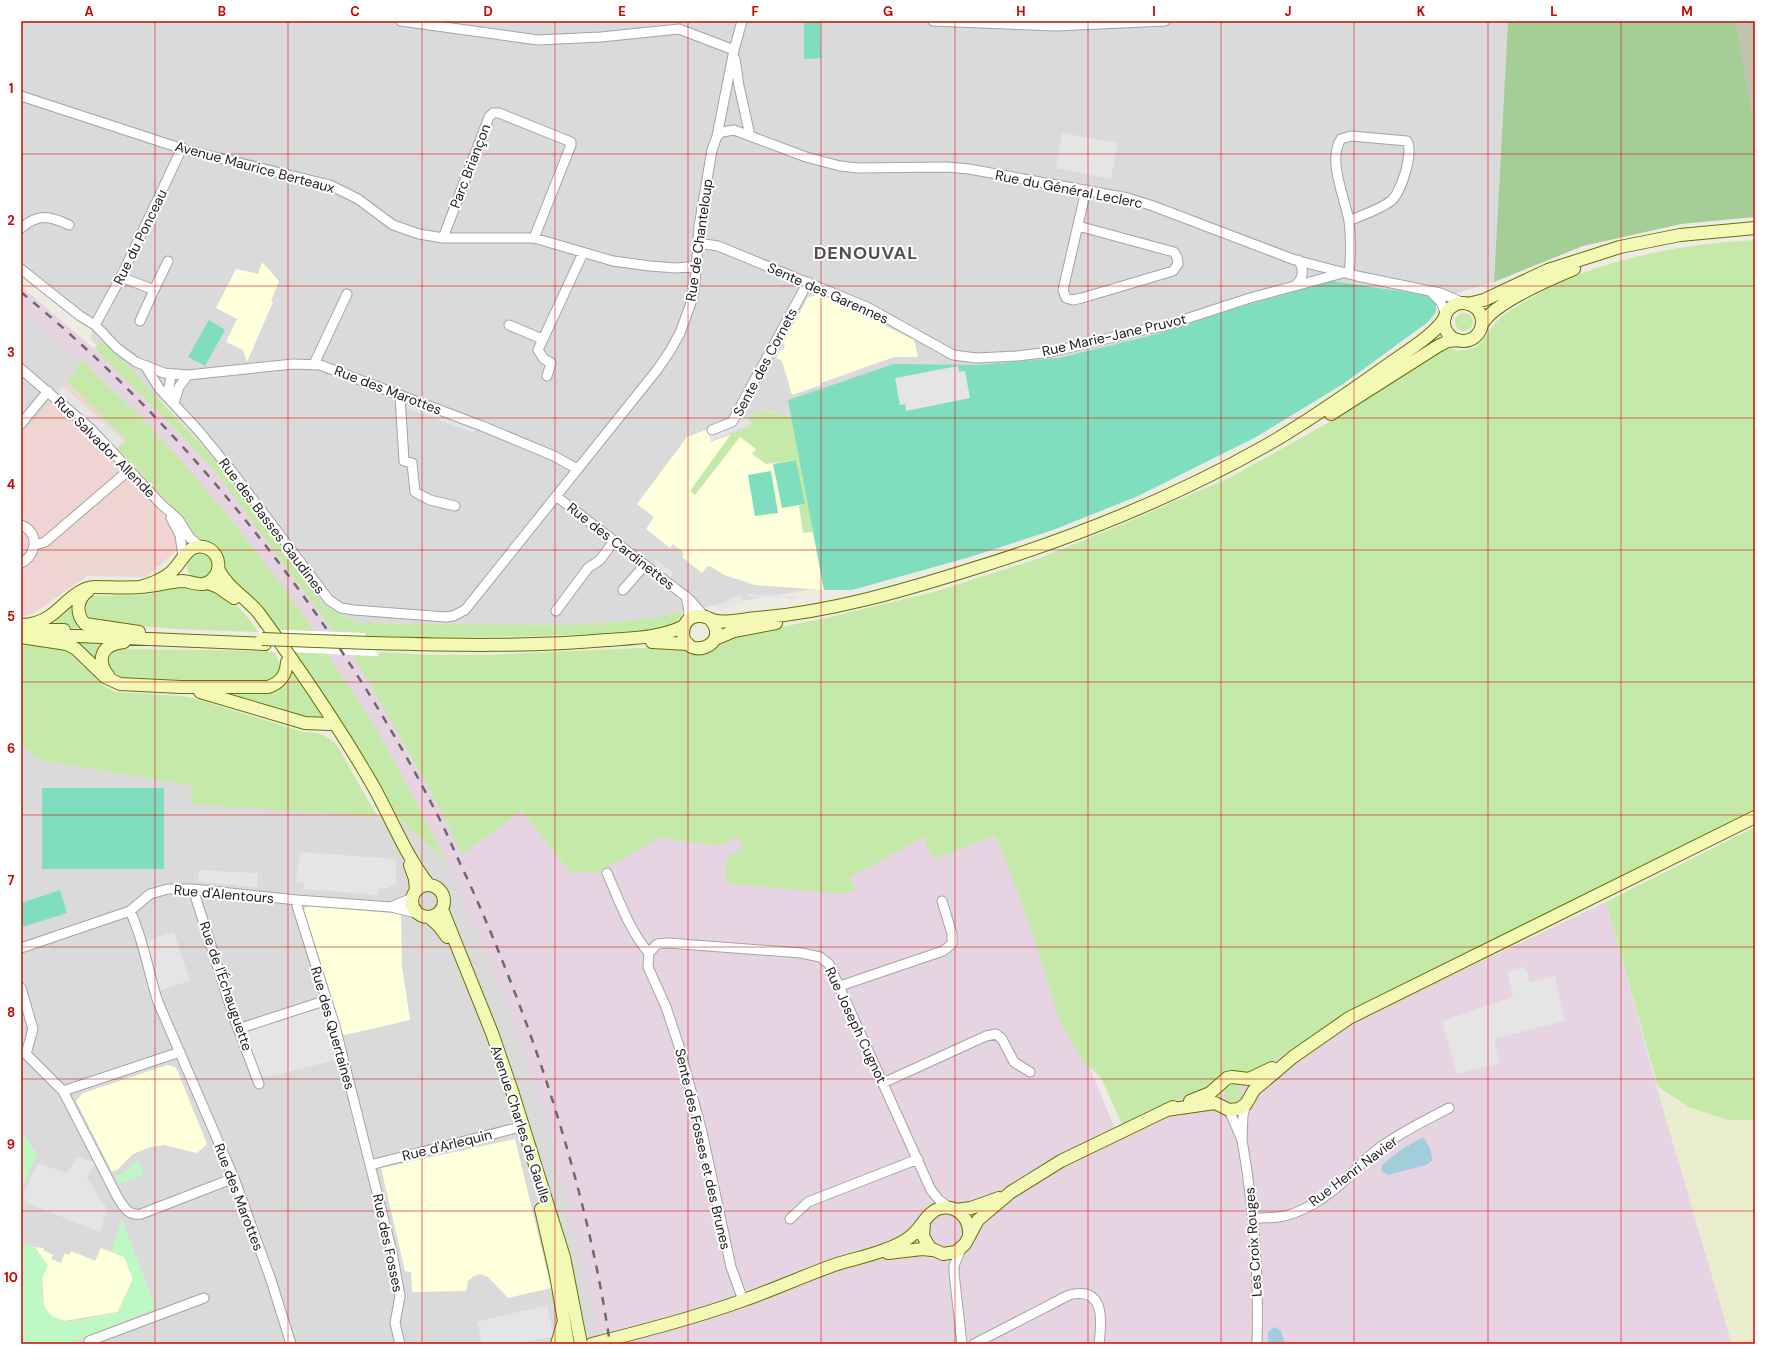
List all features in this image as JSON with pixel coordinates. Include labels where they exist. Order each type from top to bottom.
[{"type":"main road","points":[[372,646],[476,646],[545,644],[662,634],[686,623],[694,616],[724,621],[797,613],[880,595],[987,564],[1109,520],[1235,462],[1297,427],[1341,398],[1438,328],[1452,307],[1484,300],[1548,270],[1620,247],[1667,237],[1755,228]]},
{"type":"main road","points":[[686,623],[683,636],[688,644],[694,648],[702,649],[708,646],[715,639],[734,631],[849,608],[939,584],[1012,561],[1079,537],[1178,495],[1241,465],[1325,418],[1438,346],[1448,341],[1466,340],[1473,337],[1479,332],[1482,324],[1488,316],[1546,281],[1592,262],[1621,253],[1660,244],[1755,234]]},
{"type":"main road","points":[[1466,303],[1479,311],[1482,324]]},
{"type":"main road","points":[[1446,316],[1445,327],[1448,332],[1458,340]]},
{"type":"main road","points":[[140,587],[167,576],[191,549],[202,547],[208,548],[215,554],[218,562],[218,569],[214,577],[208,583]]},
{"type":"main road","points":[[182,559],[183,574],[190,582]]},
{"type":"main road","points":[[218,569],[230,586],[258,612],[331,716],[372,784],[417,869],[429,885]]},
{"type":"main road","points":[[21,625],[32,624],[45,619],[82,591],[90,587],[140,587],[181,581],[199,584],[208,583],[222,589],[247,608],[260,623],[330,724],[357,768],[414,874],[414,894],[412,904],[416,912],[422,916],[429,917],[437,915],[442,909],[444,900],[442,893],[436,887],[429,885],[421,886],[414,894]]},
{"type":"main road","points":[[98,587],[85,593],[79,602],[78,611],[85,624],[150,634]]},
{"type":"main road","points":[[707,618],[716,628],[715,639]]},
{"type":"main road","points":[[21,629],[150,634],[264,642]]},
{"type":"main road","points":[[21,634],[174,641]]},
{"type":"main road","points":[[21,637],[67,644],[76,649],[112,682],[125,684],[181,687],[268,687],[283,678],[286,671],[287,662]]},
{"type":"main road","points":[[112,682],[105,673],[101,663],[102,654],[110,646],[123,642],[264,642],[512,651],[651,642],[688,644]]},
{"type":"main road","points":[[181,687],[305,723],[330,724]]},
{"type":"main road","points":[[1166,1110],[1210,1104],[1237,1110],[1248,1100],[1256,1088],[1293,1058],[1349,1018],[1755,817]]},
{"type":"main road","name":"Avenue Charles de Gaulle","points":[[442,909],[492,1033],[564,1257],[581,1344]]},
{"type":"main road","name":"Avenue Charles de Gaulle","points":[[429,917],[444,932],[460,968],[521,1126],[555,1270],[568,1344]]},
{"type":"main road","points":[[592,1344],[686,1319],[743,1300],[839,1263],[874,1254],[922,1249],[951,1254],[961,1249],[980,1218],[1011,1192],[1061,1161],[1166,1110],[1210,1093],[1219,1086],[1222,1081],[1230,1078],[1240,1079],[1255,1077],[1293,1058]]},
{"type":"main road","points":[[1240,1079],[1248,1086],[1248,1100]]},
{"type":"main road","points":[[1219,1086],[1217,1096],[1225,1108]]},
{"type":"main road","points":[[874,1254],[908,1239],[926,1219],[938,1209],[953,1209],[979,1205],[1011,1192]]},
{"type":"main road","points":[[953,1209],[967,1221],[969,1235]]},
{"type":"main road","points":[[926,1219],[922,1230],[924,1238],[936,1252]]},
{"type":"main road","points":[[555,1270],[564,1292],[574,1344]]},
{"type":"main road","points":[[557,1344],[564,1319]]},
{"type":"street","points":[[401,21],[538,40],[601,37],[679,29],[733,54],[748,131],[747,134]]},
{"type":"street","points":[[721,134],[719,120],[733,54],[742,21]]},
{"type":"street","points":[[932,21],[1056,26],[1165,21]]},
{"type":"street","name":"Avenue Maurice Berteaux","points":[[21,96],[182,148],[330,185],[358,199],[393,225],[419,234],[443,238],[534,238],[613,261],[676,268],[697,266]]},
{"type":"street","name":"Parc Briançon","points":[[443,238],[489,117],[493,113],[499,113],[571,142],[534,238]]},
{"type":"street","name":"Rue du Général Leclerc","points":[[721,134],[734,130],[806,157],[840,166],[858,168],[946,167],[1121,197],[1153,206],[1298,260],[1347,273],[1444,294],[1466,303]]},
{"type":"street","name":"Rue de Chanteloup","points":[[576,469],[657,370],[680,333],[692,300],[697,266],[699,226],[712,150],[721,134]]},
{"type":"street","points":[[1347,273],[1349,221],[1337,177],[1336,149],[1341,139],[1352,136],[1407,141],[1409,150],[1405,174],[1394,198],[1384,205],[1349,221]]},
{"type":"street","name":"Rue du Ponceau","points":[[95,324],[121,277],[182,148]]},
{"type":"street","points":[[1078,226],[1174,252],[1177,257],[1178,264],[1173,271],[1082,298],[1069,299],[1065,296],[1063,290],[1086,190]]},
{"type":"street","points":[[21,228],[34,220],[48,217],[52,217],[69,225]]},
{"type":"street","name":"Sente des Garennes","points":[[698,243],[718,246],[866,307],[953,355]]},
{"type":"street","points":[[547,376],[551,363],[544,359],[538,350],[583,253]]},
{"type":"street","points":[[1296,285],[1302,275],[1302,266],[1298,260]]},
{"type":"street","points":[[140,321],[168,261]]},
{"type":"street","name":"Rue des Basses Gaudines","points":[[21,269],[80,316],[95,324],[122,352],[146,367],[160,388],[177,404],[227,465],[322,593],[341,608],[446,617],[461,613],[466,610],[576,469]]},
{"type":"street","name":"Rue Marie-Jane Pruvot","points":[[953,355],[976,358],[1009,357],[1074,347],[1164,326],[1250,298],[1347,273]]},
{"type":"street","points":[[121,277],[154,290]]},
{"type":"street","name":"Sente des Cornets","points":[[712,430],[732,422],[808,282]]},
{"type":"street","points":[[1431,292],[1441,302],[1446,316]]},
{"type":"street","points":[[314,364],[348,294]]},
{"type":"street","points":[[509,326],[542,339]]},
{"type":"street","name":"Rue des Marottes","points":[[146,367],[167,374],[188,375],[293,364],[314,364],[328,367],[400,396],[482,426],[554,456],[576,469]]},
{"type":"street","name":"Rue Salvador Allende","points":[[21,369],[92,430],[161,504],[178,520],[190,538],[202,547]]},
{"type":"street","points":[[167,374],[169,389],[177,404]]},
{"type":"street","points":[[160,388],[167,374]]},
{"type":"street","points":[[177,404],[179,387],[188,375]]},
{"type":"street","points":[[21,424],[48,392]]},
{"type":"street","points":[[400,396],[404,461],[412,463],[415,492],[430,500],[455,506]]},
{"type":"street","points":[[35,545],[45,542],[129,470]]},
{"type":"street","name":"Rue des Cardinettes","points":[[556,496],[686,596],[707,618]]},
{"type":"street","name":"Rue Salvador Allende","points":[[161,504],[173,521],[180,535],[182,559]]},
{"type":"street","points":[[21,524],[29,529],[35,545],[31,556],[21,563]]},
{"type":"street","points":[[556,611],[588,568],[600,560],[614,541]]},
{"type":"street","points":[[624,590],[645,565]]},
{"type":"street","name":"Rue des Cardinettes","points":[[686,596],[689,611],[686,623]]},
{"type":"street","points":[[607,873],[629,923],[639,942],[649,953]]},
{"type":"street","name":"Rue d'Alentours","points":[[21,948],[130,911],[150,894],[168,889],[193,889],[297,900],[391,907],[416,912]]},
{"type":"street","name":"Rue de l'Échauguette","points":[[193,889],[238,1029],[259,1084]]},
{"type":"street","name":"Rue d'Alentours","points":[[391,907],[414,894]]},
{"type":"street","name":"Rue des Quertaines","points":[[297,900],[297,906],[327,1000],[369,1161]]},
{"type":"street","points":[[840,986],[943,951],[952,944],[952,934],[942,901]]},
{"type":"street","name":"Rue des Marottes","points":[[130,911],[140,934],[151,981],[158,1002],[234,1178],[271,1280],[291,1344]]},
{"type":"street","name":"Rue Joseph Cugnot","points":[[649,953],[657,944],[668,943],[811,955],[820,957],[829,964],[931,1190],[939,1200],[953,1209]]},
{"type":"street","name":"Sente des Fosses et des Brunes","points":[[649,953],[648,967],[666,1007],[679,1046],[702,1132],[730,1267],[743,1300]]},
{"type":"street","points":[[21,988],[33,1029],[23,1056],[63,1091],[125,1209],[136,1215],[141,1214],[234,1178]]},
{"type":"street","points":[[238,1029],[327,1000]]},
{"type":"street","points":[[883,1083],[986,1036],[996,1034],[1002,1039],[1014,1062],[1030,1072]]},
{"type":"street","points":[[63,1091],[180,1052]]},
{"type":"street","name":"Les Croix Rouges","points":[[1248,1100],[1243,1115],[1242,1140],[1256,1251],[1257,1344]]},
{"type":"street","name":"Les Croix Rouges","points":[[1225,1108],[1242,1140]]},
{"type":"street","name":"Rue Henri Navier","points":[[1253,1218],[1279,1217],[1319,1201],[1344,1181],[1361,1163],[1383,1146],[1412,1127],[1449,1108]]},
{"type":"street","name":"Rue d'Arlequin","points":[[369,1161],[521,1126]]},
{"type":"street","points":[[790,1219],[808,1202],[918,1159]]},
{"type":"street","points":[[358,1160],[369,1161]]},
{"type":"street","name":"Rue des Fosses","points":[[369,1161],[400,1296],[395,1323],[400,1344]]},
{"type":"street","name":"Rue Joseph Cugnot","points":[[926,1219],[931,1205],[931,1190]]},
{"type":"street","points":[[961,1249],[954,1266],[954,1273],[962,1344]]},
{"type":"street","points":[[936,1252],[948,1262],[954,1273]]},
{"type":"street","points":[[974,1344],[1069,1295],[1079,1293],[1087,1294],[1095,1300],[1100,1309],[1102,1319],[1099,1344]]},
{"type":"street","points":[[91,1344],[89,1341],[204,1298]]},
{"type":"shaded area","points":[[21,21],[1508,21],[1494,282],[1437,299],[888,576],[682,611],[649,619],[576,625],[359,623],[324,606],[234,480],[166,405],[90,339],[92,334],[90,327],[21,276]]},
{"type":"shaded area","points":[[1735,21],[1755,21],[1755,132],[1742,69]]},
{"type":"shaded area","points":[[1062,133],[1118,143],[1111,179],[1056,168]]},
{"type":"shaded area","points":[[262,262],[279,281],[271,301],[273,302],[247,362],[243,350],[226,342],[237,319],[216,308],[236,269],[258,274]]},
{"type":"shaded area","points":[[21,286],[107,360],[218,475],[334,632],[315,631],[230,518],[143,419],[82,360],[21,311]]},
{"type":"shaded area","points":[[822,294],[914,340],[918,357],[894,357],[792,395],[782,361],[776,358],[780,350],[783,350],[785,345],[783,344],[808,297]]},
{"type":"shaded area","points":[[21,311],[82,360],[75,369],[78,371],[21,436]]},
{"type":"shaded area","points":[[958,366],[959,372],[965,371],[970,398],[906,411],[905,404],[900,405],[895,378]]},
{"type":"shaded area","points":[[67,382],[127,441],[118,450],[183,518],[194,535],[146,577],[87,576],[34,613],[21,617],[21,436]]},
{"type":"shaded area","points":[[63,386],[124,441],[116,449],[58,391]]},
{"type":"shaded area","points":[[408,402],[476,428],[474,433],[407,408]]},
{"type":"shaded area","points":[[763,411],[792,417],[824,590],[755,585],[724,575],[710,566],[707,567],[702,573],[682,557],[684,553],[673,544],[670,548],[646,529],[654,517],[637,504],[687,437],[708,429],[711,442],[752,426],[750,415]]},
{"type":"shaded area","points":[[747,416],[750,424],[711,441],[709,430]]},
{"type":"shaded area","points":[[655,559],[672,572],[672,580],[655,567]]},
{"type":"shaded area","points":[[740,594],[743,601],[719,612],[716,606]]},
{"type":"shaded area","points":[[747,594],[799,596],[796,599],[749,597]]},
{"type":"shaded area","points":[[327,653],[352,655],[387,711],[435,797],[522,811],[570,872],[659,838],[720,846],[736,837],[744,846],[849,877],[926,836],[934,859],[994,836],[999,844],[1114,1127],[1425,988],[1606,902],[1658,1091],[1732,1344],[598,1344],[597,1330],[579,1245],[552,1139],[521,1043],[484,948],[446,861],[408,786],[373,723]]},
{"type":"shaded area","points":[[21,744],[40,760],[191,785],[192,804],[396,816],[446,861],[484,948],[521,1043],[552,1139],[579,1245],[597,1330],[598,1344],[21,1344]]},
{"type":"shaded area","points":[[300,852],[396,859],[396,885],[389,886],[388,889],[379,888],[377,895],[304,889],[304,883],[296,882]]},
{"type":"shaded area","points":[[199,870],[258,873],[257,887],[198,882]]},
{"type":"shaded area","points":[[310,906],[401,914],[402,966],[410,1020],[345,1035],[342,1034],[339,1029],[303,913],[305,908]]},
{"type":"shaded area","points":[[174,932],[190,981],[158,991],[145,941]]},
{"type":"shaded area","points":[[1525,967],[1530,982],[1555,976],[1564,1021],[1494,1039],[1499,1063],[1457,1074],[1442,1021],[1513,997],[1507,972]]},
{"type":"shaded area","points":[[322,999],[339,1059],[263,1078],[259,1073],[241,1025]]},
{"type":"shaded area","points":[[167,1065],[175,1067],[177,1070],[207,1144],[197,1153],[164,1145],[151,1147],[133,1154],[117,1170],[112,1172],[76,1101],[83,1093]]},
{"type":"shaded area","points":[[1658,1091],[1691,1108],[1729,1120],[1755,1120],[1755,1344],[1732,1344]]},
{"type":"shaded area","points":[[515,1139],[551,1288],[508,1298],[488,1277],[480,1274],[474,1276],[468,1281],[466,1291],[412,1292],[411,1272],[405,1271],[381,1168]]},
{"type":"shaded area","points":[[77,1157],[95,1163],[87,1178],[107,1209],[100,1232],[27,1203],[23,1195],[38,1163],[67,1173]]},
{"type":"shaded area","points":[[35,1247],[44,1248],[43,1250],[53,1255],[51,1259],[61,1263],[65,1253],[69,1255],[71,1251],[95,1261],[101,1248],[124,1257],[133,1279],[118,1312],[64,1321],[51,1316],[44,1306],[42,1277]]},
{"type":"shaded area","points":[[547,1305],[553,1336],[517,1344],[482,1344],[477,1322]]},
{"type":"green space","points":[[1508,21],[1735,21],[1755,132],[1755,217],[1681,224],[1583,246],[1494,282]]},
{"type":"green space","points":[[804,22],[820,22],[821,58],[804,59]]},
{"type":"green space","points":[[1755,240],[1755,817],[1349,1018],[1255,1071],[1248,1073],[1232,1071],[1204,1089],[1169,1103],[1124,1129],[1101,1077],[1084,1063],[1060,1022],[1020,898],[999,844],[994,836],[934,859],[925,844],[926,836],[850,877],[854,890],[844,894],[725,883],[727,858],[744,846],[736,837],[720,846],[659,838],[600,872],[570,872],[522,811],[462,854],[410,753],[352,655],[378,656],[380,652],[432,655],[485,655],[663,647],[711,651],[728,638],[826,618],[934,592],[1043,557],[1233,476],[1324,425],[1443,351],[1451,348],[1457,351],[1470,349],[1477,346],[1485,338],[1496,322],[1504,315],[1556,284],[1583,273],[1639,256],[1698,245]]},
{"type":"green space","points":[[1332,281],[1425,295],[1432,298],[1436,304],[1436,312],[1428,322],[1343,384],[1256,437],[1138,496],[1053,530],[970,557],[852,590],[824,590],[788,400],[894,364],[977,365],[1059,358],[1161,333],[1243,306]]},
{"type":"green space","points":[[1464,313],[1470,316],[1473,322],[1470,328],[1464,331],[1458,328],[1455,322],[1458,316]]},
{"type":"green space","points":[[209,320],[225,330],[205,366],[188,357]]},
{"type":"green space","points":[[104,340],[234,480],[324,606],[359,623],[576,625],[649,619],[682,611],[681,616],[674,624],[651,630],[569,635],[416,637],[365,636],[365,633],[334,632],[218,475],[172,426],[94,348]]},
{"type":"green space","points":[[82,360],[143,419],[189,470],[233,522],[315,631],[276,630],[228,574],[222,556],[217,547],[194,535],[183,518],[118,449],[127,441],[67,382],[77,371],[75,369]]},
{"type":"green space","points":[[763,411],[792,417],[813,532],[803,533],[799,505],[804,504],[796,460],[766,464],[752,454],[756,449],[740,437],[695,495],[690,491],[731,434],[752,426],[750,415]]},
{"type":"green space","points":[[796,460],[805,504],[782,508],[773,464]]},
{"type":"green space","points":[[771,471],[778,513],[755,516],[748,475]]},
{"type":"green space","points":[[200,553],[209,557],[213,566],[209,575],[200,579],[191,575],[187,566],[191,557]]},
{"type":"green space","points":[[179,587],[188,590],[207,588],[217,592],[237,606],[258,632],[175,629],[97,622],[89,616],[86,610],[89,599],[93,596],[145,595]]},
{"type":"green space","points":[[72,602],[83,628],[40,626]]},
{"type":"green space","points":[[68,642],[106,643],[99,665]]},
{"type":"green space","points":[[21,644],[58,648],[67,651],[104,686],[115,692],[193,698],[303,732],[317,733],[324,736],[336,744],[377,816],[192,804],[191,785],[40,760],[21,744]]},
{"type":"green space","points":[[119,649],[266,651],[275,653],[281,667],[273,680],[261,683],[121,677],[111,670],[107,659],[112,651]]},
{"type":"green space","points":[[293,652],[327,653],[373,723],[408,786],[446,861],[396,816],[334,713]]},
{"type":"green space","points":[[290,667],[324,720],[315,721],[212,690],[266,692]]},
{"type":"green space","points":[[42,788],[164,788],[164,869],[42,869]]},
{"type":"green space","points":[[1755,827],[1755,1120],[1729,1120],[1691,1108],[1658,1087],[1606,902]]},
{"type":"green space","points":[[60,890],[67,913],[22,927],[21,903]]},
{"type":"green space","points":[[1229,1084],[1237,1084],[1242,1089],[1240,1100],[1237,1102],[1229,1102],[1224,1097],[1224,1089]]},
{"type":"green space","points":[[21,1130],[37,1154],[21,1189]]},
{"type":"green space","points":[[138,1160],[144,1174],[118,1184],[115,1177],[124,1173]]},
{"type":"green space","points":[[122,1220],[156,1308],[68,1344],[21,1344],[21,1243],[35,1247],[48,1266],[42,1281],[41,1293],[49,1313],[52,1316],[64,1321],[83,1320],[118,1312],[133,1279],[124,1257],[111,1251]]},
{"type":"water","points":[[1423,1137],[1430,1148],[1432,1161],[1426,1165],[1388,1175],[1382,1171],[1381,1168],[1383,1164],[1402,1149]]},
{"type":"water","points":[[1274,1327],[1281,1330],[1285,1344],[1268,1344],[1268,1332]]},
{"type":"pier","points":[[257,629],[365,633],[365,636],[378,656],[269,651]]},
{"type":"railway","points":[[21,292],[84,347],[144,405],[201,468],[256,533],[307,601],[355,671],[398,743],[438,816],[467,878],[519,1003],[537,1054],[566,1145],[584,1210],[605,1310],[610,1344]]},
{"type":"district","name":"DENOUVAL","points":[[866,253]]}]
